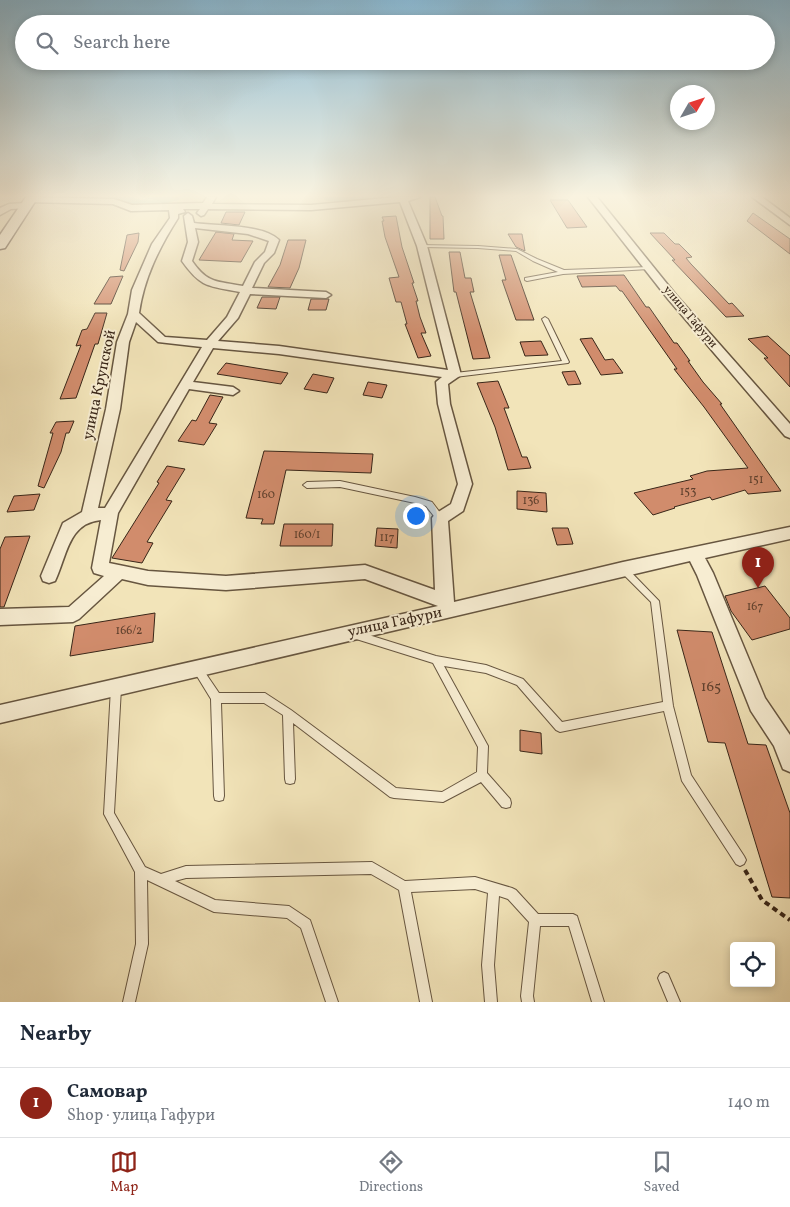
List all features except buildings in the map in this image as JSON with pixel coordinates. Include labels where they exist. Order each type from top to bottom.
[{"type":"street","name":"улица Крупской","points":[[89,515],[113,409],[123,342],[133,314],[137,290],[157,244]]},
{"type":"street","points":[[192,244],[187,261],[197,275],[206,282],[246,290],[326,295]]},
{"type":"street","points":[[273,244],[269,253],[260,262],[232,318],[210,344],[110,513],[100,568],[148,578],[226,583],[365,572],[446,606],[440,518],[458,508],[465,484],[444,404],[442,382],[455,375]]},
{"type":"street","name":"улица Гафури","points":[[630,244],[790,433]]},
{"type":"street","points":[[422,246],[455,375]]},
{"type":"street","points":[[133,314],[162,340],[279,350],[455,375]]},
{"type":"street","points":[[185,385],[233,390]]},
{"type":"street","points":[[49,576],[69,527],[89,515],[110,513]]},
{"type":"street","name":"улица Гафури","points":[[0,714],[349,633],[446,606],[623,570],[790,533]]},
{"type":"street","points":[[694,554],[705,573],[758,704],[782,740],[790,762]]},
{"type":"street","points":[[0,617],[73,614],[118,573]]},
{"type":"lane","points":[[422,246],[517,250],[564,272]]},
{"type":"lane","points":[[527,279],[564,272],[649,268]]},
{"type":"lane","points":[[455,375],[566,362],[545,319]]},
{"type":"lane","points":[[307,485],[340,484],[416,500],[429,504],[440,518]]},
{"type":"lane","points":[[623,570],[655,601],[668,706],[686,777],[740,860]]},
{"type":"lane","points":[[349,633],[436,660],[486,669],[520,682],[560,727],[668,706]]},
{"type":"lane","points":[[436,660],[483,746],[482,775],[506,803]]},
{"type":"lane","points":[[197,668],[216,698],[218,796]]},
{"type":"lane","points":[[116,687],[109,814],[141,871],[142,944],[129,1002]]},
{"type":"lane","points":[[216,698],[265,698],[288,713],[394,793],[443,797],[482,775]]},
{"type":"lane","points":[[288,713],[290,779]]},
{"type":"lane","points":[[161,880],[186,872],[372,868],[404,887],[474,883],[512,894],[535,920],[528,1002]]},
{"type":"lane","points":[[141,871],[214,906],[289,912],[306,924],[332,1002]]},
{"type":"lane","points":[[404,887],[426,1002]]},
{"type":"lane","points":[[491,1002],[488,965],[494,889]]},
{"type":"lane","points":[[535,920],[573,920],[598,1002]]},
{"type":"lane","points":[[664,978],[674,1002]]},
{"type":"path","points":[[740,860],[762,900],[790,920]]},
{"type":"place","name":"Самовар","points":[[758,588]]}]
